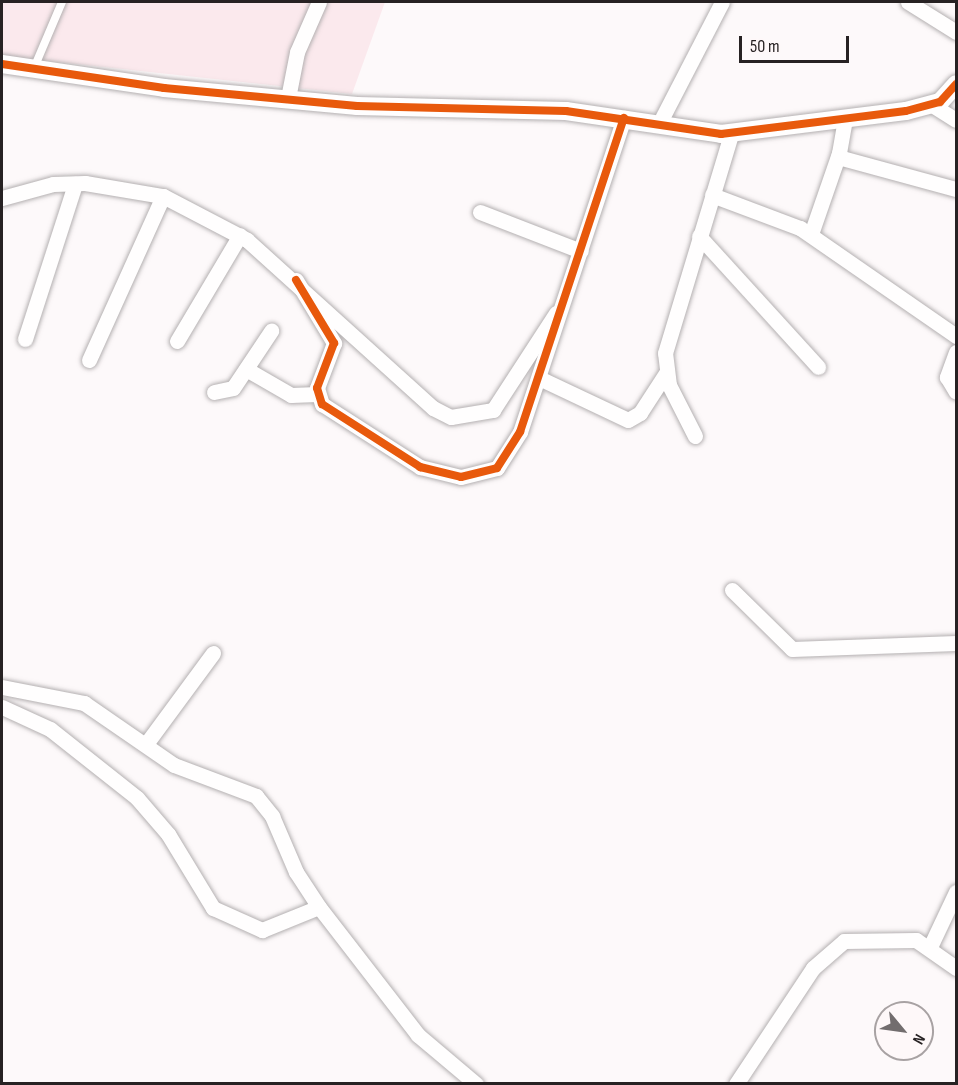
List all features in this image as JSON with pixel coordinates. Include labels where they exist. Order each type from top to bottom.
[{"type":"street","points":[[288,98],[297,52],[319,2]]},
{"type":"street","points":[[659,124],[722,2]]},
{"type":"street","points":[[908,2],[957,32]]},
{"type":"street","points":[[2,63],[164,88],[288,98],[624,118],[731,134],[932,105],[957,84]]},
{"type":"street","points":[[932,105],[957,120]]},
{"type":"street","points":[[246,369],[291,395],[317,394],[339,417],[420,467],[461,477],[497,468],[506,459],[539,378],[624,118]]},
{"type":"street","points":[[811,234],[838,157],[845,118]]},
{"type":"street","points":[[695,436],[666,373],[667,335],[731,134]]},
{"type":"street","points":[[838,157],[957,189]]},
{"type":"street","points":[[2,198],[53,184],[115,185],[163,196],[240,235],[296,280],[433,408],[451,417],[493,410],[560,309]]},
{"type":"street","points":[[25,339],[75,184]]},
{"type":"street","points":[[712,195],[811,234],[957,336]]},
{"type":"street","points":[[89,360],[163,196]]},
{"type":"street","points":[[480,212],[581,251]]},
{"type":"street","points":[[177,341],[240,235]]},
{"type":"street","points":[[699,236],[818,367]]},
{"type":"street","points":[[296,280],[333,343],[317,394]]},
{"type":"street","points":[[214,392],[233,388],[271,331]]},
{"type":"street","points":[[957,352],[947,377],[957,392]]},
{"type":"street","points":[[539,378],[628,420],[640,413],[666,373]]},
{"type":"street","points":[[732,591],[792,649],[957,643]]},
{"type":"street","points":[[146,744],[213,653]]},
{"type":"street","points":[[2,687],[84,703],[188,772],[256,796],[272,816],[296,872],[319,907],[418,1035],[476,1083]]},
{"type":"street","points":[[2,706],[50,729],[137,798],[168,834],[213,908],[262,930],[319,907]]},
{"type":"street","points":[[930,947],[957,892]]},
{"type":"street","points":[[736,1083],[813,968],[840,944],[888,939],[930,947],[957,968]]},
{"type":"lane","points":[[34,68],[62,2]]},
{"type":"shaded area","points":[[2,2],[385,2],[352,94],[2,56]]},
{"type":"cycle path","points":[[2,64],[164,88],[357,106],[566,111],[721,134],[906,111],[940,102],[956,84]]},
{"type":"cycle path","points":[[296,280],[334,343],[317,388],[322,404],[420,467],[461,477],[497,468],[520,432],[624,118]]}]
